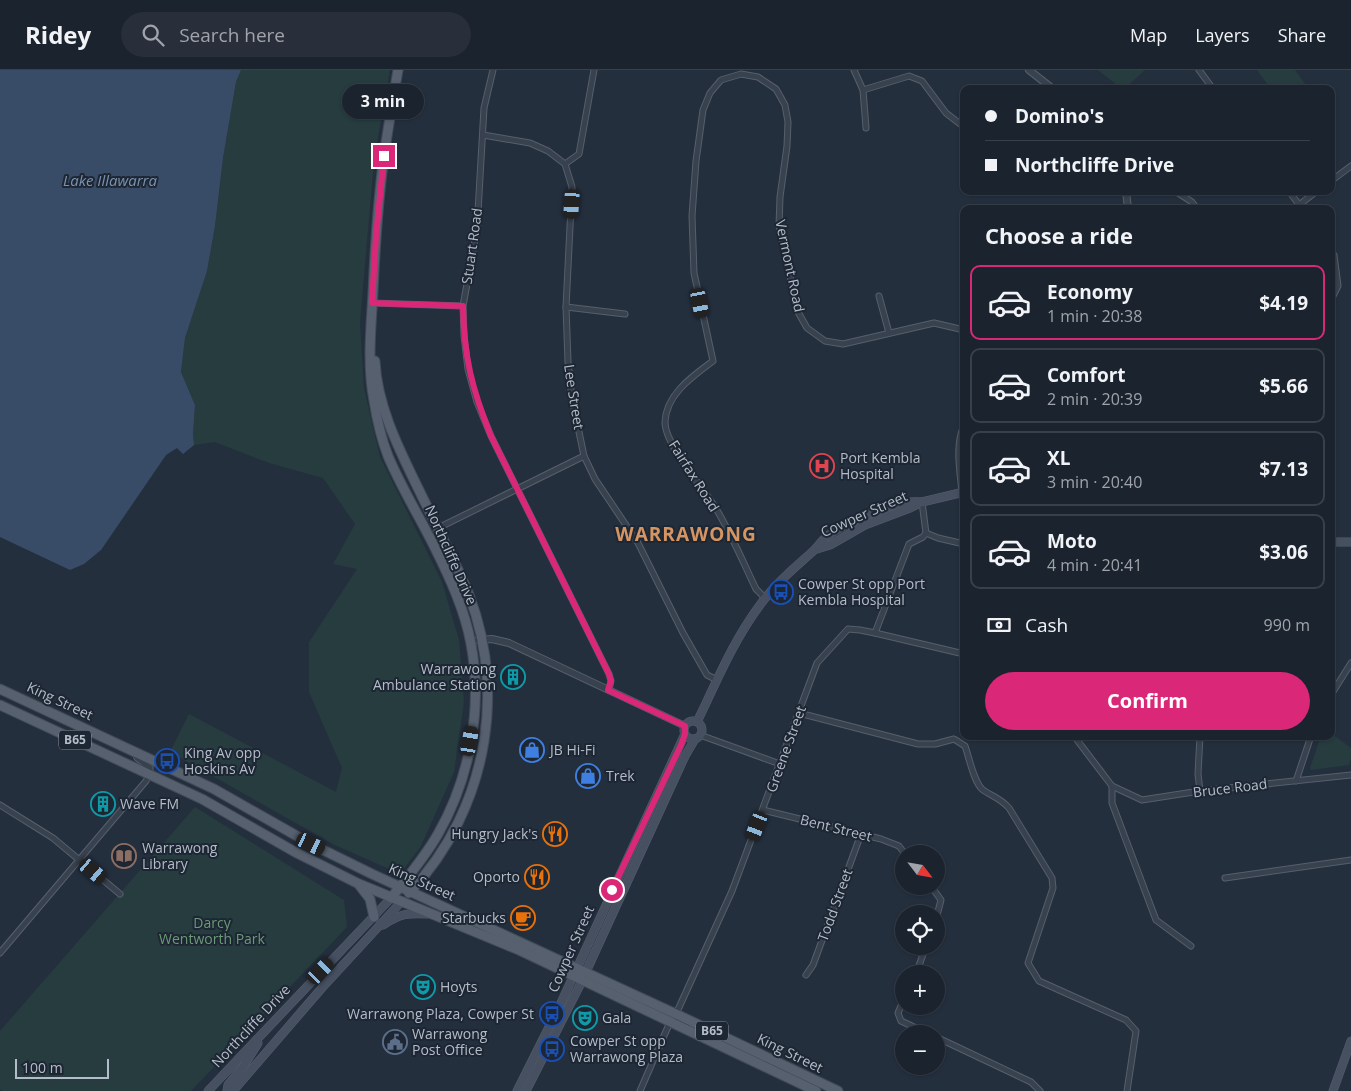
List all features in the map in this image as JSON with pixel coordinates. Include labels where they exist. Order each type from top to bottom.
[{"type":"main road","name":"Northcliffe Drive","points":[[208,1091],[391,898],[428,851],[451,809],[464,773],[473,725],[476,676],[471,642],[456,593],[428,533],[388,456],[378,426],[373,398],[370,368],[376,236],[383,165],[398,70]]},
{"type":"main road","name":"Northcliffe Drive","points":[[234,1091],[321,989],[411,891],[451,838],[465,811],[474,786],[486,722],[487,687],[482,639],[473,605],[398,446],[383,405],[376,366],[372,303]]},
{"type":"main road","name":"Cowper Street","points":[[817,549],[830,545],[878,519],[922,502],[960,494]]},
{"type":"main road","name":"Cowper Street","points":[[697,722],[735,644],[765,598],[793,569],[817,549],[824,538],[872,512],[908,500],[922,502]]},
{"type":"main road","points":[[843,538],[853,521],[861,522],[872,518],[878,519]]},
{"type":"main road","points":[[1335,542],[1351,542]]},
{"type":"main road","name":"King Street","points":[[0,689],[214,788],[311,844],[411,891],[574,972]]},
{"type":"main road","name":"King Street","points":[[0,704],[214,806],[295,852],[357,883],[676,1014],[837,1091]]},
{"type":"main road","points":[[692,722],[697,722],[702,730],[698,737],[690,739],[685,730],[692,722]]},
{"type":"main road","name":"Cowper Street","points":[[517,1091],[543,1040],[685,730]]},
{"type":"main road","name":"Cowper Street","points":[[526,1091],[583,976],[685,756],[698,737]]},
{"type":"main road","points":[[357,883],[370,899],[374,916]]},
{"type":"main road","points":[[373,931],[395,916],[403,914],[433,914]]},
{"type":"main road","name":"King Street","points":[[583,976],[670,1022],[816,1091]]},
{"type":"main road","points":[[227,1091],[228,1084],[243,1067],[265,1032]]},
{"type":"main road","points":[[1333,1091],[1350,1045]]},
{"type":"street","name":"Stuart Road","points":[[493,70],[484,108],[477,229],[463,306],[468,369],[477,402],[491,436],[609,674],[611,681],[608,690]]},
{"type":"street","points":[[483,135],[530,143],[548,151],[565,164],[579,154],[594,70]]},
{"type":"street","points":[[854,70],[864,90],[866,128]]},
{"type":"street","points":[[1029,70],[1048,85]]},
{"type":"street","points":[[1199,70],[1210,85]]},
{"type":"street","name":"Vermont Road","points":[[713,361],[694,273],[692,216],[696,161],[703,110],[710,93],[722,80],[741,74],[758,77],[776,90],[785,105],[788,122],[787,146],[780,197],[779,226],[798,312],[807,328],[825,341],[843,344],[934,323],[960,329]]},
{"type":"street","points":[[864,90],[909,76],[922,81],[946,113],[960,124]]},
{"type":"street","name":"Lee Street","points":[[565,164],[572,187],[566,307],[568,362],[572,398],[584,456],[595,479],[638,543],[683,633],[707,675],[717,680]]},
{"type":"street","points":[[1335,178],[1351,166]]},
{"type":"street","points":[[1181,195],[1194,205]]},
{"type":"street","points":[[1302,205],[1313,195]]},
{"type":"street","points":[[1335,263],[1338,286],[1335,292]]},
{"type":"street","points":[[879,296],[889,334]]},
{"type":"street","points":[[372,303],[463,306]]},
{"type":"street","points":[[566,307],[625,314]]},
{"type":"street","name":"Fairfax Road","points":[[713,361],[678,390],[668,407],[665,421],[667,432],[672,444],[715,508],[756,589],[765,598]]},
{"type":"street","points":[[960,439],[958,453],[960,469]]},
{"type":"street","points":[[428,533],[584,456]]},
{"type":"street","points":[[922,502],[926,533],[923,537],[909,544],[875,633],[960,653]]},
{"type":"street","points":[[926,533],[960,543]]},
{"type":"street","name":"Greene Street","points":[[676,1014],[732,890],[764,810],[817,663],[848,629],[875,633]]},
{"type":"street","points":[[471,642],[492,639],[509,642],[685,730]]},
{"type":"street","points":[[1335,689],[1351,663]]},
{"type":"street","points":[[799,713],[918,744],[934,744],[954,739],[965,746],[978,784],[982,789],[1001,799],[1009,808],[1052,878],[1053,888],[1028,963],[1039,981],[1126,1020],[1136,1031],[1127,1091]]},
{"type":"street","points":[[698,737],[780,764]]},
{"type":"street","points":[[1077,740],[1112,786],[1112,803],[1156,920],[1191,946]]},
{"type":"street","points":[[1200,740],[1198,774],[1200,792]]},
{"type":"street","points":[[1296,781],[1310,740]]},
{"type":"street","points":[[0,953],[150,775],[150,768],[137,758],[134,751]]},
{"type":"street","name":"Bruce Road","points":[[1112,786],[1142,800],[1351,775]]},
{"type":"street","points":[[0,805],[48,834],[120,894]]},
{"type":"street","name":"Bent Street","points":[[764,810],[881,839],[896,845]]},
{"type":"street","name":"Todd Street","points":[[806,975],[813,964],[861,834]]},
{"type":"street","points":[[1224,878],[1351,860]]},
{"type":"street","points":[[676,1014],[677,1018],[690,1028],[692,1032]]},
{"type":"street","points":[[899,1015],[901,1021],[910,1025]]},
{"type":"street","points":[[640,1091],[670,1022]]},
{"type":"street","points":[[945,1041],[1031,1082],[1040,1091]]},
{"type":"green space","points":[[241,70],[390,70],[374,160],[360,323],[364,388],[380,457],[442,582],[459,640],[464,702],[454,772],[421,846],[400,874],[333,844],[170,752],[189,714],[336,792],[342,768],[309,692],[309,642],[357,569],[333,564],[355,524],[323,478],[269,463],[215,442],[194,445],[195,405],[181,372],[185,338],[207,271],[215,226],[223,158],[236,82]]},
{"type":"green space","points":[[1098,70],[1145,70],[1128,85],[1117,85]]},
{"type":"green space","points":[[1257,70],[1295,70],[1306,85],[1268,85]]},
{"type":"green space","points":[[1335,736],[1351,748],[1349,765],[1311,770],[1310,768],[1320,740],[1335,740]]},
{"type":"green space","name":"Darcy Wentworth Park","points":[[195,807],[344,900],[347,927],[191,1091],[2,1091],[0,1089],[0,1031]]},
{"type":"water","name":"Lake Illawarra","points":[[0,70],[241,70],[236,82],[223,158],[215,226],[207,271],[185,338],[181,372],[195,405],[194,445],[183,454],[177,448],[166,455],[101,550],[84,564],[70,570],[0,537]]},
{"type":"place","name":"Port Kembla Hospital","points":[[822,466]]},
{"type":"place","name":"Cowper St opp Port Kembla Hospital","points":[[781,592]]},
{"type":"place","name":"Warrawong Ambulance Station","points":[[513,677]]},
{"type":"place","name":"JB Hi-Fi","points":[[532,750]]},
{"type":"place","name":"King Av opp Hoskins Av","points":[[167,761]]},
{"type":"place","name":"Trek","points":[[588,776]]},
{"type":"place","name":"Wave FM","points":[[103,804]]},
{"type":"place","name":"Hungry Jack's","points":[[555,834]]},
{"type":"place","name":"Warrawong Library","points":[[124,856]]},
{"type":"place","name":"Oporto","points":[[537,877]]},
{"type":"place","name":"Starbucks","points":[[523,918]]},
{"type":"place","name":"Hoyts","points":[[423,987]]},
{"type":"place","name":"Warrawong Plaza, Cowper St","points":[[552,1014]]},
{"type":"place","name":"Gala","points":[[585,1018]]},
{"type":"place","name":"Warrawong Post Office","points":[[395,1042]]},
{"type":"place","name":"Cowper St opp Warrawong Plaza","points":[[552,1049]]},
{"type":"district","name":"WARRAWONG","points":[[686,534]]},
{"type":"route","points":[[384,156],[372,303],[463,306],[468,369],[477,402],[491,436],[609,674],[611,684],[608,690],[685,726],[685,734],[681,745],[612,890]]}]
